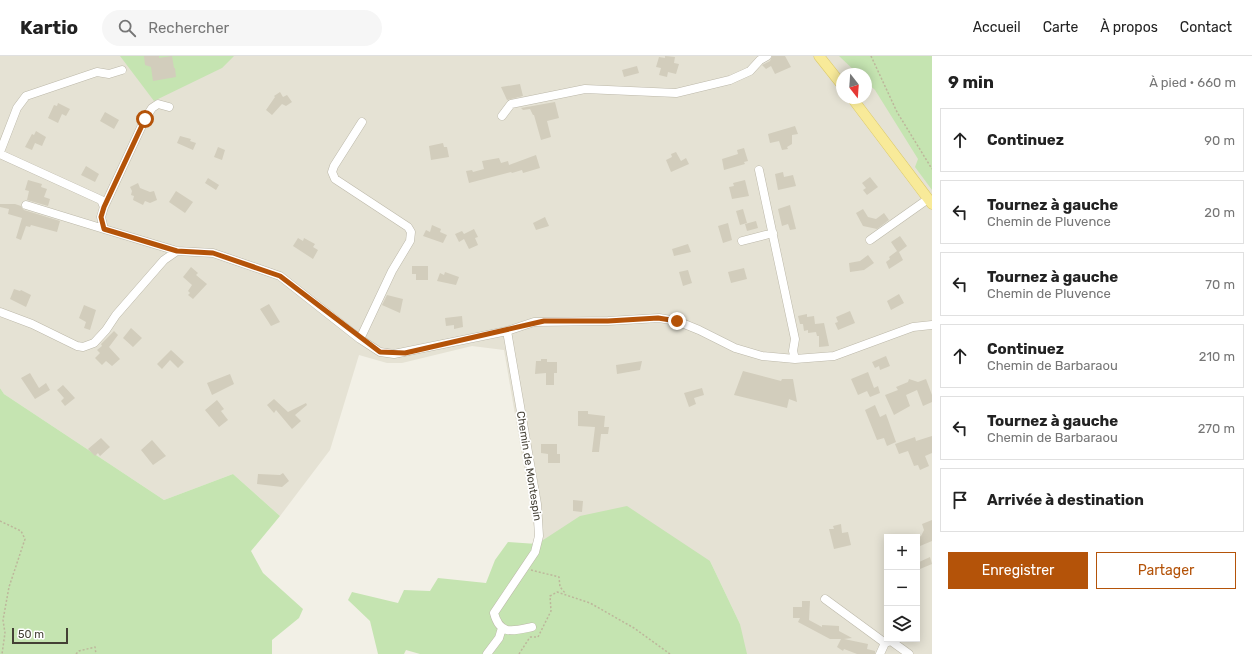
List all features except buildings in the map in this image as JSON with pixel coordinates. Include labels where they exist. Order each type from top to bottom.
[{"type":"main road","points":[[819,56],[836,78]]},
{"type":"main road","points":[[856,104],[930,202]]},
{"type":"street","points":[[502,116],[511,104],[585,89],[676,93],[699,88],[730,80],[750,70],[760,60],[767,56]]},
{"type":"street","points":[[104,207],[101,200],[0,153],[16,108],[26,96],[97,72],[109,74],[122,70]]},
{"type":"street","points":[[104,229],[101,217],[104,207],[145,119],[152,108],[158,104],[169,107]]},
{"type":"street","points":[[360,339],[392,271],[410,241],[411,232],[408,227],[336,179],[334,175],[334,166],[353,139],[362,122]]},
{"type":"street","points":[[759,170],[774,233],[795,339],[793,351],[796,359]]},
{"type":"street","points":[[870,240],[930,202]]},
{"type":"street","points":[[26,205],[177,251],[213,253],[280,276],[360,339],[380,352],[394,354],[507,331],[544,321],[608,321],[658,318],[677,321],[735,348],[762,356],[796,359],[834,356],[913,327],[932,325]]},
{"type":"street","points":[[742,241],[774,233]]},
{"type":"street","points":[[0,312],[32,324],[77,346],[82,347],[94,343],[106,330],[116,315],[164,260],[177,251]]},
{"type":"street","name":"Chemin de Montespin","points":[[502,628],[496,622],[494,613],[535,552],[539,536],[537,504],[507,331]]},
{"type":"street","points":[[825,599],[885,643]]},
{"type":"street","points":[[487,654],[499,638],[502,628],[510,631],[532,628]]},
{"type":"street","points":[[880,654],[885,643],[892,641],[909,654]]},
{"type":"path","points":[[871,56],[897,112],[932,169]]},
{"type":"path","points":[[0,521],[20,531],[25,538],[9,587],[3,620],[5,633],[2,654]]},
{"type":"path","points":[[524,568],[559,577],[560,587],[566,594]]},
{"type":"path","points":[[530,637],[538,637],[551,611],[550,596],[556,592],[590,602],[634,628],[670,654]]},
{"type":"path","points":[[519,654],[530,637],[532,628]]},
{"type":"path","points":[[76,654],[79,651],[95,647],[96,654]]},
{"type":"shaded area","points":[[0,56],[932,56],[932,654],[742,654],[740,624],[710,561],[537,544],[504,350],[472,346],[402,363],[387,363],[359,355],[330,450],[280,516],[233,474],[164,500],[4,394],[0,388]]},
{"type":"green space","points":[[120,56],[234,56],[222,68],[154,101]]},
{"type":"green space","points":[[839,56],[932,56],[932,190],[915,167],[918,159],[872,87],[872,68],[852,68]]},
{"type":"green space","points":[[0,388],[4,394],[164,500],[233,474],[280,516],[251,551],[263,573],[303,609],[299,618],[272,640],[272,654],[0,654]]},
{"type":"green space","points":[[627,506],[710,561],[740,624],[747,654],[420,654],[406,650],[404,654],[378,654],[370,621],[348,600],[352,592],[398,603],[404,590],[430,591],[438,578],[486,583],[495,560],[508,542],[537,544],[580,516]]},
{"type":"route","points":[[145,119],[104,207],[101,217],[104,229],[177,251],[213,253],[280,276],[360,339],[380,352],[394,354],[405,353],[507,331],[534,322],[608,321],[658,318],[677,321]]}]
